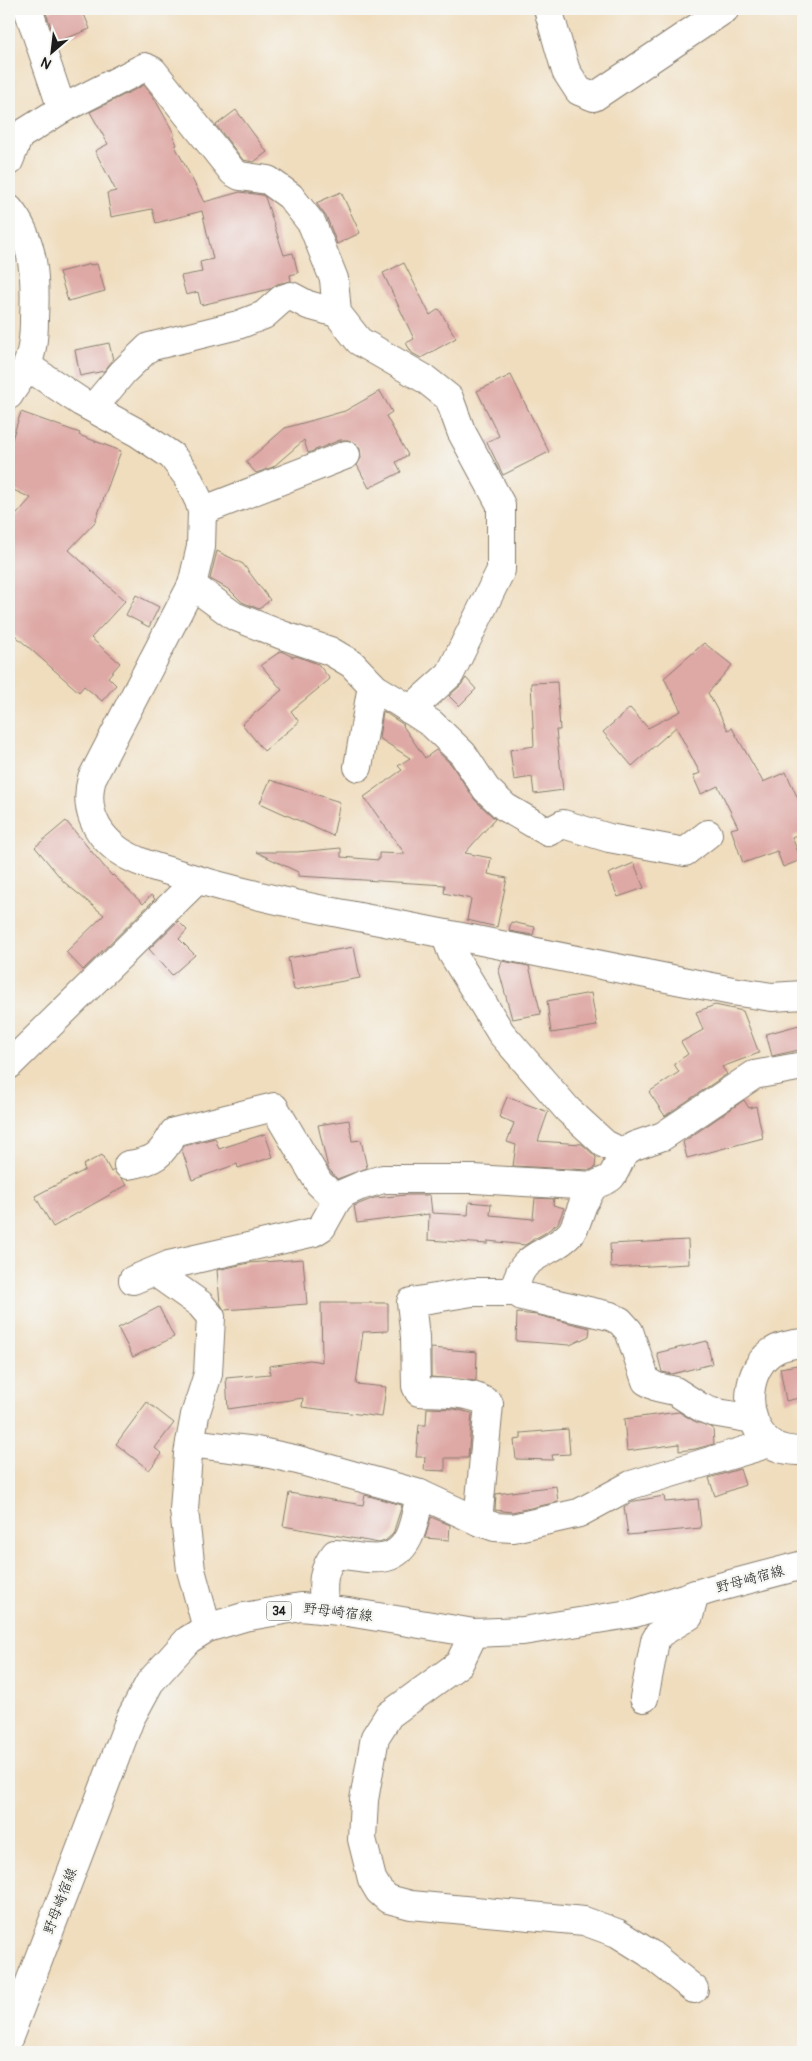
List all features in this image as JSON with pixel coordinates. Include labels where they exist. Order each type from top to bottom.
[{"type":"street","points":[[28,9],[62,109]]},
{"type":"street","points":[[548,9],[566,71],[579,91],[594,97],[725,9]]},
{"type":"street","points":[[9,162],[20,136],[62,109],[145,67],[153,72],[233,172],[240,176],[268,180],[279,187],[290,196],[312,224],[334,279],[337,313],[359,341],[425,379],[450,398],[461,431],[502,505],[501,570],[450,674],[410,710]]},
{"type":"street","points":[[9,209],[25,236],[34,267],[33,338],[27,366],[9,394]]},
{"type":"street","points":[[93,408],[123,372],[148,347],[238,326],[264,315],[282,298],[291,296],[308,305],[337,313]]},
{"type":"street","points":[[27,366],[172,456],[187,476],[202,511],[202,547],[192,585],[92,778],[88,791],[89,806],[97,829],[118,850],[153,866],[197,880],[290,903],[732,991],[772,997],[803,995]]},
{"type":"street","points":[[202,511],[346,455]]},
{"type":"street","points":[[192,585],[234,616],[282,635],[330,650],[352,664],[372,685],[432,724],[463,754],[486,789],[505,807],[548,832],[563,824],[609,838],[685,852],[708,834]]},
{"type":"street","points":[[358,767],[372,685]]},
{"type":"street","points":[[9,1065],[197,880]]},
{"type":"street","points":[[445,934],[452,953],[501,1033],[568,1110],[605,1144],[623,1153]]},
{"type":"street","points":[[516,1292],[516,1280],[520,1271],[530,1260],[562,1242],[572,1232],[582,1205],[594,1186],[611,1177],[623,1153],[663,1136],[754,1075],[803,1066]]},
{"type":"street","points":[[128,1165],[145,1162],[164,1151],[174,1132],[274,1107],[319,1183],[337,1200]]},
{"type":"street","points":[[207,1628],[191,1570],[184,1510],[188,1454],[195,1415],[208,1374],[211,1317],[200,1304],[144,1276],[169,1266],[314,1232],[322,1227],[337,1200],[344,1193],[383,1179],[474,1180],[594,1186]]},
{"type":"street","points":[[478,1521],[489,1404],[484,1399],[458,1394],[419,1392],[416,1386],[415,1336],[411,1302],[472,1292],[516,1292],[522,1296],[610,1316],[620,1321],[629,1331],[646,1381],[657,1387],[676,1391],[700,1407],[712,1412],[753,1419]]},
{"type":"street","points":[[803,1343],[777,1349],[770,1353],[757,1369],[750,1388],[750,1408],[753,1419],[770,1443],[788,1450],[803,1451]]},
{"type":"street","points":[[190,1443],[256,1451],[298,1460],[420,1494],[495,1527],[513,1528],[564,1518],[598,1504],[631,1485],[770,1443]]},
{"type":"street","points":[[324,1610],[323,1577],[327,1564],[334,1554],[383,1558],[397,1552],[413,1528],[420,1494]]},
{"type":"street","name":"野母崎宿線","points":[[9,2037],[130,1719],[150,1682],[188,1640],[207,1628],[244,1617],[301,1607],[474,1633],[522,1631],[635,1613],[695,1594],[803,1565]]},
{"type":"street","points":[[644,1698],[655,1641],[660,1634],[689,1616],[695,1594]]},
{"type":"street","points":[[474,1633],[459,1664],[388,1716],[375,1737],[364,1800],[362,1839],[372,1879],[388,1899],[411,1905],[584,1921],[617,1933],[649,1953],[694,1988]]},
{"type":"building","points":[[56,9],[82,9],[90,29],[56,42],[46,13]]},
{"type":"building","points":[[144,85],[153,96],[175,135],[173,136],[177,145],[175,146],[204,202],[240,192],[265,197],[284,255],[293,253],[298,273],[290,275],[291,281],[277,284],[270,289],[201,305],[198,292],[186,295],[181,276],[202,272],[200,262],[213,259],[202,211],[156,223],[152,209],[111,217],[107,193],[116,191],[95,151],[108,144],[90,112]]},
{"type":"building","points":[[236,110],[267,152],[254,162],[243,160],[216,125]]},
{"type":"building","points":[[341,192],[360,233],[337,244],[327,218],[316,203]]},
{"type":"building","points":[[404,263],[430,315],[439,309],[456,338],[421,358],[412,353],[406,343],[414,339],[383,273]]},
{"type":"building","points":[[97,264],[105,291],[68,301],[59,272]]},
{"type":"building","points":[[109,343],[113,360],[104,371],[80,376],[75,350]]},
{"type":"building","points":[[511,375],[549,452],[503,475],[487,442],[499,436],[477,391]]},
{"type":"building","points":[[380,391],[392,412],[386,416],[408,455],[396,462],[401,472],[369,488],[357,465],[361,458],[360,449],[355,443],[348,440],[340,440],[308,453],[304,440],[273,467],[256,473],[246,462],[285,428],[345,411]]},
{"type":"building","points":[[21,412],[80,433],[79,435],[121,451],[95,522],[69,550],[125,601],[91,638],[120,663],[108,677],[116,685],[102,701],[84,686],[79,692],[9,630],[9,523],[31,498],[9,488],[9,448]]},
{"type":"building","points":[[217,551],[243,564],[270,600],[259,609],[242,602],[230,590],[210,579]]},
{"type":"building","points":[[136,595],[159,607],[149,627],[126,615]]},
{"type":"building","points":[[704,643],[732,665],[708,693],[728,730],[732,728],[763,782],[786,772],[803,810],[803,832],[792,837],[801,860],[783,867],[777,851],[743,863],[731,829],[738,827],[718,786],[701,794],[693,776],[700,773],[676,727],[632,766],[603,732],[630,708],[648,728],[681,711],[664,678]]},
{"type":"building","points":[[281,651],[293,657],[296,656],[318,664],[330,679],[291,711],[299,722],[264,751],[242,724],[282,690],[261,665]]},
{"type":"building","points":[[466,678],[476,689],[459,706],[449,696]]},
{"type":"building","points":[[557,682],[560,730],[556,730],[563,790],[534,794],[532,777],[514,780],[510,750],[534,746],[531,683]]},
{"type":"building","points":[[383,711],[404,725],[425,758],[436,750],[451,764],[475,800],[495,819],[465,853],[491,858],[488,874],[507,878],[497,927],[467,920],[471,899],[444,893],[445,885],[298,876],[298,872],[256,852],[297,852],[341,848],[341,857],[379,860],[379,853],[405,854],[364,797],[402,770],[398,766],[410,758],[379,738]]},
{"type":"building","points":[[270,780],[340,802],[333,836],[260,803]]},
{"type":"building","points":[[66,821],[112,876],[143,904],[151,895],[155,899],[83,970],[66,952],[104,915],[64,882],[35,847]]},
{"type":"building","points":[[634,863],[644,888],[618,897],[608,874]]},
{"type":"building","points":[[178,921],[187,930],[179,939],[195,955],[172,975],[149,949]]},
{"type":"building","points":[[511,922],[535,927],[533,935],[509,931]]},
{"type":"building","points":[[354,947],[360,978],[294,990],[288,958]]},
{"type":"building","points":[[502,961],[529,966],[541,1014],[512,1019],[499,971]]},
{"type":"building","points":[[591,993],[597,1026],[551,1033],[547,1001]]},
{"type":"building","points":[[715,1005],[743,1011],[759,1053],[722,1067],[727,1074],[665,1116],[649,1092],[679,1072],[674,1064],[688,1054],[681,1042],[703,1030],[696,1012]]},
{"type":"building","points":[[803,1024],[803,1049],[772,1056],[766,1034]]},
{"type":"building","points":[[507,1097],[548,1112],[538,1141],[582,1144],[596,1157],[595,1168],[590,1170],[513,1166],[516,1145],[507,1142],[514,1123],[499,1117]]},
{"type":"building","points":[[744,1100],[749,1108],[756,1106],[763,1138],[687,1158],[683,1142]]},
{"type":"building","points":[[349,1120],[352,1141],[361,1140],[367,1168],[337,1179],[328,1168],[318,1125]]},
{"type":"building","points":[[265,1134],[273,1157],[238,1168],[237,1164],[192,1180],[182,1150],[184,1146],[215,1138],[219,1149]]},
{"type":"building","points":[[102,1155],[111,1172],[114,1170],[127,1185],[53,1227],[35,1196],[85,1170],[83,1165]]},
{"type":"building","points":[[430,1195],[432,1213],[468,1215],[469,1202],[491,1204],[490,1215],[533,1219],[535,1198],[554,1199],[553,1205],[564,1208],[558,1223],[525,1245],[488,1241],[488,1244],[428,1240],[429,1214],[357,1223],[354,1206],[374,1198]]},
{"type":"building","points":[[688,1240],[689,1264],[611,1268],[610,1244]]},
{"type":"building","points":[[303,1259],[307,1304],[224,1310],[220,1303],[217,1270],[249,1263]]},
{"type":"building","points":[[321,1303],[388,1303],[388,1331],[363,1332],[356,1384],[386,1387],[382,1417],[302,1407],[303,1398],[228,1409],[226,1378],[270,1374],[269,1366],[310,1360],[322,1362]]},
{"type":"building","points":[[159,1307],[174,1337],[133,1357],[118,1328]]},
{"type":"building","points":[[517,1313],[537,1315],[590,1328],[589,1336],[570,1345],[516,1341]]},
{"type":"building","points":[[707,1341],[712,1364],[672,1374],[662,1372],[657,1353]]},
{"type":"building","points":[[431,1348],[477,1352],[476,1381],[431,1377]]},
{"type":"building","points":[[803,1364],[803,1397],[786,1401],[780,1368]]},
{"type":"building","points":[[147,1402],[174,1423],[155,1448],[162,1454],[149,1470],[116,1444]]},
{"type":"building","points":[[427,1408],[454,1409],[472,1413],[468,1458],[445,1458],[445,1471],[424,1470],[425,1457],[416,1457],[419,1425],[426,1425]]},
{"type":"building","points":[[679,1412],[694,1421],[713,1428],[714,1444],[679,1451],[679,1444],[627,1451],[624,1419]]},
{"type":"building","points":[[568,1429],[570,1454],[552,1455],[553,1460],[516,1459],[514,1440],[521,1439],[521,1433]]},
{"type":"building","points":[[740,1469],[745,1485],[715,1496],[709,1478]]},
{"type":"building","points":[[556,1486],[558,1502],[512,1512],[495,1510],[496,1494]]},
{"type":"building","points":[[289,1493],[363,1505],[365,1495],[402,1505],[393,1534],[385,1541],[379,1543],[283,1526]]},
{"type":"building","points":[[664,1496],[665,1502],[698,1499],[701,1528],[628,1535],[624,1507],[635,1501]]},
{"type":"building","points":[[431,1517],[450,1525],[449,1540],[425,1538]]}]
